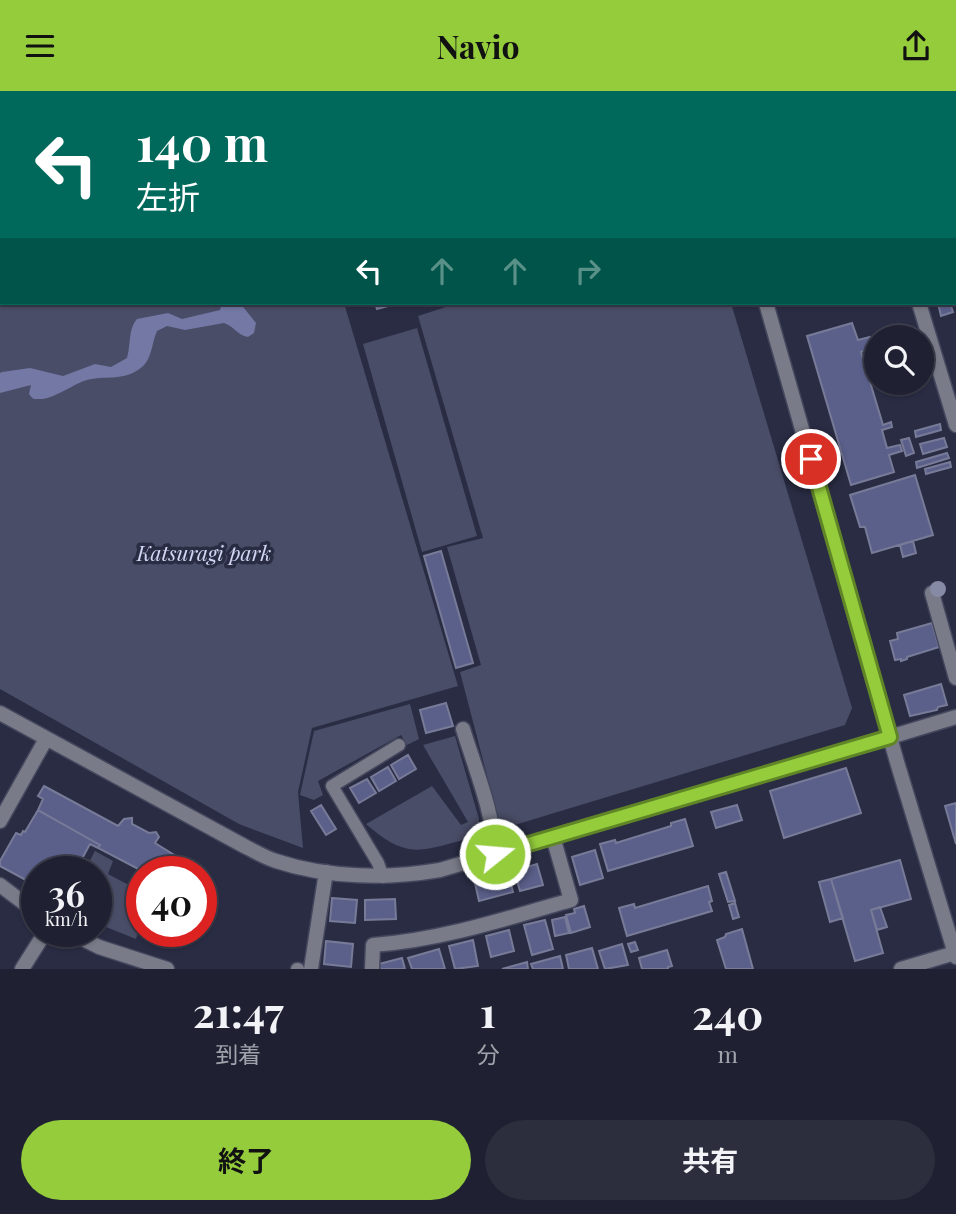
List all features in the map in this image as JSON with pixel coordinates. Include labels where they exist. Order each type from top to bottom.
[{"type":"street","points":[[767,305],[955,955],[901,969]]},
{"type":"street","points":[[920,305],[956,425]]},
{"type":"street","points":[[932,593],[956,678]]},
{"type":"street","points":[[0,713],[276,861],[326,871],[383,877],[440,870],[956,717]]},
{"type":"street","points":[[463,729],[495,840],[495,854]]},
{"type":"street","points":[[0,821],[46,739]]},
{"type":"street","points":[[372,969],[373,945],[466,931],[571,900],[553,837]]},
{"type":"street","points":[[311,969],[326,871]]},
{"type":"street","points":[[0,885],[21,902]]},
{"type":"street","points":[[22,969],[36,947]]},
{"type":"street","points":[[99,947],[167,969]]},
{"type":"lane","points":[[383,877],[378,863],[332,786],[399,745]]},
{"type":"green space","name":"Katsuragi park","points":[[0,305],[345,305],[458,686],[312,728],[298,792],[303,848],[239,824],[0,689]]},
{"type":"green space","points":[[452,305],[732,305],[852,708],[845,725],[501,829],[460,672],[481,665],[447,547],[483,538],[418,316]]},
{"type":"green space","points":[[417,328],[477,536],[422,552],[363,344]]},
{"type":"green space","points":[[410,704],[419,739],[407,745],[401,735],[318,781],[323,795],[314,800],[300,795],[314,731]]},
{"type":"green space","points":[[455,736],[479,819],[474,837],[417,850],[394,844],[366,824],[432,786],[461,825],[468,822],[423,745]]},
{"type":"green space","points":[[112,876],[126,884],[126,935],[112,929]]},
{"type":"shaded area","points":[[221,305],[242,305],[256,323],[254,333],[248,337],[244,336],[224,323],[185,330],[167,326],[157,331],[150,355],[145,364],[135,372],[120,377],[84,381],[44,399],[32,398],[29,394],[31,385],[0,393],[2,372],[30,368],[63,376],[95,364],[111,367],[127,358],[131,332],[137,319],[168,313],[182,319],[220,310]]},
{"type":"building","points":[[376,305],[392,305],[377,309]]},
{"type":"building","points":[[938,305],[951,305],[953,312],[941,316]]},
{"type":"building","points":[[852,323],[858,340],[864,338],[864,351],[861,352],[864,362],[864,395],[874,395],[883,425],[891,422],[892,427],[882,430],[887,448],[900,445],[902,451],[889,455],[894,472],[851,485],[807,336]]},
{"type":"building","points":[[940,424],[941,430],[916,437],[915,431]]},
{"type":"building","points":[[909,438],[914,453],[906,456],[901,440]]},
{"type":"building","points":[[944,438],[947,447],[923,454],[920,444]]},
{"type":"building","points":[[947,453],[949,458],[917,468],[916,462]]},
{"type":"building","points":[[950,462],[951,467],[926,474],[925,469]]},
{"type":"building","points":[[915,475],[933,535],[872,553],[865,527],[860,527],[850,495]]},
{"type":"building","points":[[913,541],[916,553],[903,557],[900,545]]},
{"type":"building","points":[[441,551],[473,663],[456,668],[424,556]]},
{"type":"building","points":[[932,623],[939,647],[901,661],[895,660],[890,641],[898,639],[897,633]]},
{"type":"building","points":[[941,684],[947,705],[910,716],[904,695]]},
{"type":"building","points":[[446,703],[453,726],[426,733],[420,710]]},
{"type":"building","points":[[408,755],[416,769],[399,779],[391,765]]},
{"type":"building","points":[[388,767],[396,781],[379,791],[371,777]]},
{"type":"building","points":[[846,768],[861,813],[784,838],[770,791]]},
{"type":"building","points":[[367,779],[376,793],[359,803],[350,788]]},
{"type":"building","points":[[44,786],[118,826],[124,819],[132,818],[132,824],[149,833],[156,832],[159,837],[155,843],[176,856],[126,856],[126,863],[38,810],[43,799],[38,796]]},
{"type":"building","points":[[956,803],[956,844],[945,806]]},
{"type":"building","points":[[321,805],[336,829],[326,835],[311,811]]},
{"type":"building","points":[[737,805],[742,820],[716,828],[711,812]]},
{"type":"building","points":[[38,810],[100,845],[98,848],[90,844],[83,856],[21,856],[21,877],[0,866],[0,861],[16,833],[21,835]]},
{"type":"building","points":[[685,819],[693,846],[608,871],[600,844],[615,840],[616,843]]},
{"type":"building","points":[[595,850],[603,878],[580,885],[572,857]]},
{"type":"building","points":[[900,860],[911,899],[871,910],[883,953],[855,961],[831,879]]},
{"type":"building","points":[[537,864],[543,885],[520,891],[514,871]]},
{"type":"building","points":[[726,872],[735,901],[728,902],[719,874]]},
{"type":"building","points":[[508,874],[513,892],[479,901],[475,883]]},
{"type":"building","points":[[831,879],[843,918],[830,922],[819,882]]},
{"type":"building","points":[[708,886],[712,911],[627,936],[619,908],[634,904],[635,908]]},
{"type":"building","points":[[332,898],[357,900],[355,923],[330,921]]},
{"type":"building","points":[[395,899],[396,919],[365,920],[365,900]]},
{"type":"building","points":[[735,903],[739,917],[733,919],[729,905]]},
{"type":"building","points":[[584,906],[590,927],[571,933],[566,915],[575,913],[574,909]]},
{"type":"building","points":[[880,907],[887,927],[877,930],[871,910]]},
{"type":"building","points":[[565,917],[569,933],[555,936],[552,920]]},
{"type":"building","points":[[545,920],[553,949],[532,955],[524,925]]},
{"type":"building","points":[[742,929],[753,969],[726,969],[717,940]]},
{"type":"building","points":[[509,930],[514,951],[491,957],[486,936]]},
{"type":"building","points":[[473,940],[478,966],[455,969],[449,946]]},
{"type":"building","points":[[326,941],[353,944],[351,967],[324,964]]},
{"type":"building","points":[[635,942],[638,950],[631,952],[628,944]]},
{"type":"building","points":[[622,944],[628,965],[605,969],[599,951]]},
{"type":"building","points":[[592,948],[598,969],[569,969],[566,955]]},
{"type":"building","points":[[439,949],[445,969],[412,969],[408,958]]},
{"type":"building","points":[[667,950],[672,966],[668,969],[642,969],[639,958]]},
{"type":"building","points":[[560,956],[563,969],[533,969],[531,964]]},
{"type":"building","points":[[402,958],[405,969],[380,969],[379,964]]},
{"type":"building","points":[[527,962],[528,969],[502,969]]},
{"type":"route","points":[[495,854],[890,737],[811,459]]}]
